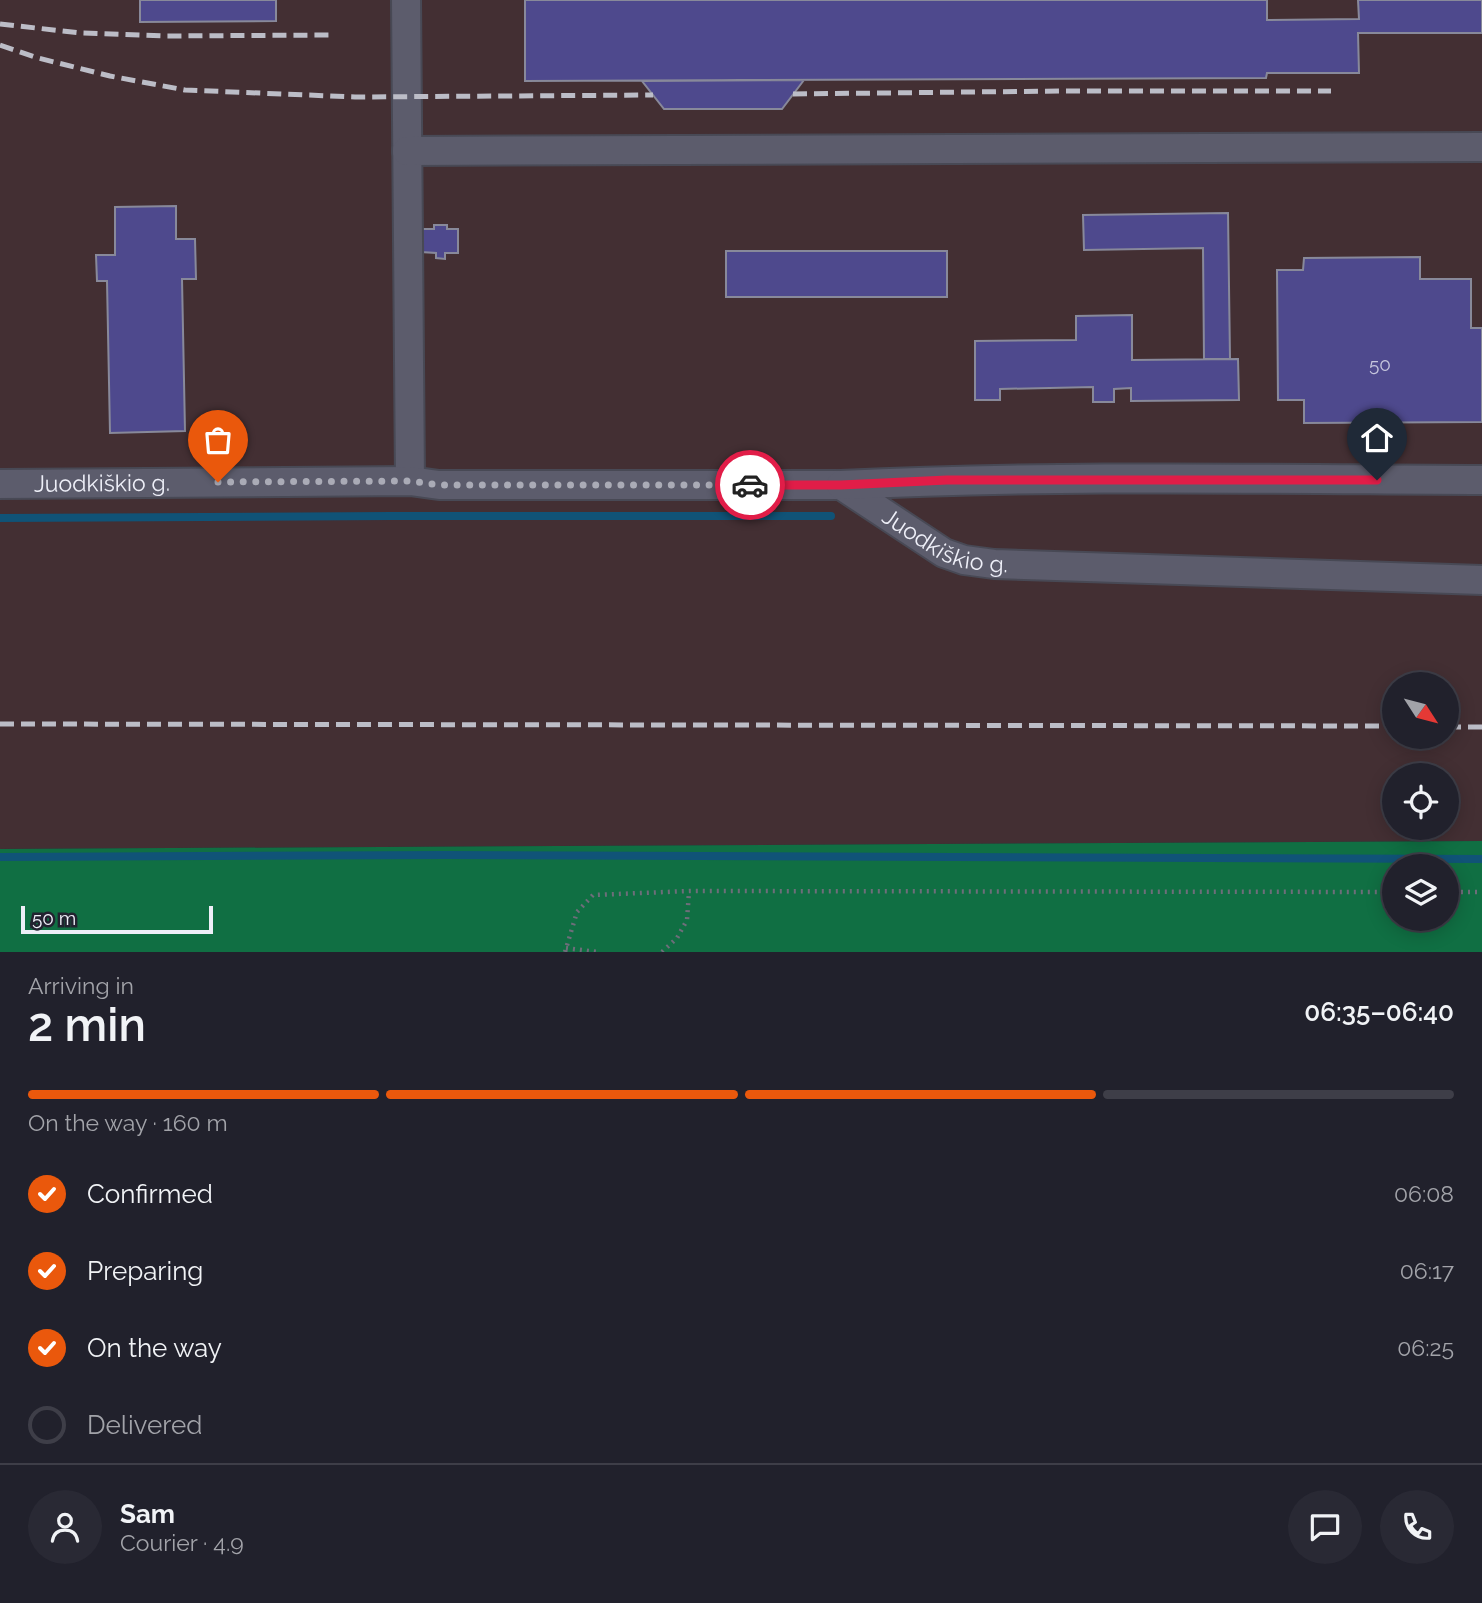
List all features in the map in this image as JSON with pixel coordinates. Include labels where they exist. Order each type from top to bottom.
[{"type":"street","points":[[406,0],[410,481]]},
{"type":"street","points":[[407,151],[1482,147]]},
{"type":"street","points":[[841,485],[960,480],[1482,480]]},
{"type":"street","name":"Juodkiškio g.","points":[[0,484],[410,481],[439,485],[841,485],[944,553],[984,563],[1482,580]]},
{"type":"path","points":[[597,952],[565,950],[577,912],[593,895],[689,891],[1382,892]]},
{"type":"path","points":[[663,952],[677,938],[687,920],[689,891]]},
{"type":"path","points":[[1459,892],[1482,892]]},
{"type":"shaded area","points":[[0,0],[1482,0],[1482,841],[0,849]]},
{"type":"green space","points":[[1482,841],[1482,952],[0,952],[0,849]]},
{"type":"building","points":[[140,0],[276,0],[276,21],[140,22]]},
{"type":"building","points":[[525,0],[1267,0],[1267,20],[1359,19],[1358,0],[1482,0],[1482,33],[1358,33],[1359,73],[1267,73],[1266,78],[525,81]]},
{"type":"building","points":[[804,80],[782,109],[664,109],[642,81]]},
{"type":"building","points":[[176,206],[176,239],[195,239],[196,279],[182,279],[185,431],[110,433],[107,281],[97,281],[96,255],[115,255],[115,207]]},
{"type":"building","points":[[1228,213],[1230,359],[1204,359],[1203,248],[1084,250],[1083,215]]},
{"type":"building","points":[[434,225],[447,225],[447,229],[458,229],[458,253],[445,253],[445,259],[436,258],[436,253],[421,252],[421,229],[434,229]]},
{"type":"building","points":[[726,251],[947,251],[947,297],[726,297]]},
{"type":"building","points":[[1420,257],[1420,279],[1471,279],[1471,328],[1482,328],[1482,422],[1304,423],[1304,400],[1278,400],[1277,270],[1303,270],[1304,258]]},
{"type":"building","points":[[1132,315],[1132,360],[1238,359],[1239,400],[1131,401],[1131,388],[1114,389],[1114,402],[1093,402],[1093,387],[1000,389],[1000,400],[975,400],[975,341],[1076,340],[1076,316]]},
{"type":"waterway","points":[[0,518],[831,516]]},
{"type":"waterway","points":[[0,857],[445,855],[1482,859]]},
{"type":"railway","points":[[0,24],[81,33],[166,36],[334,35]]},
{"type":"railway","points":[[0,45],[38,58],[110,76],[185,90],[355,97],[653,95]]},
{"type":"railway","points":[[793,94],[1331,91]]},
{"type":"railway","points":[[0,724],[1382,726]]},
{"type":"railway","points":[[1460,727],[1482,727]]},
{"type":"way so far","points":[[218,482],[750,485]]},
{"type":"route","points":[[750,485],[841,485],[947,480],[1377,480]]}]
